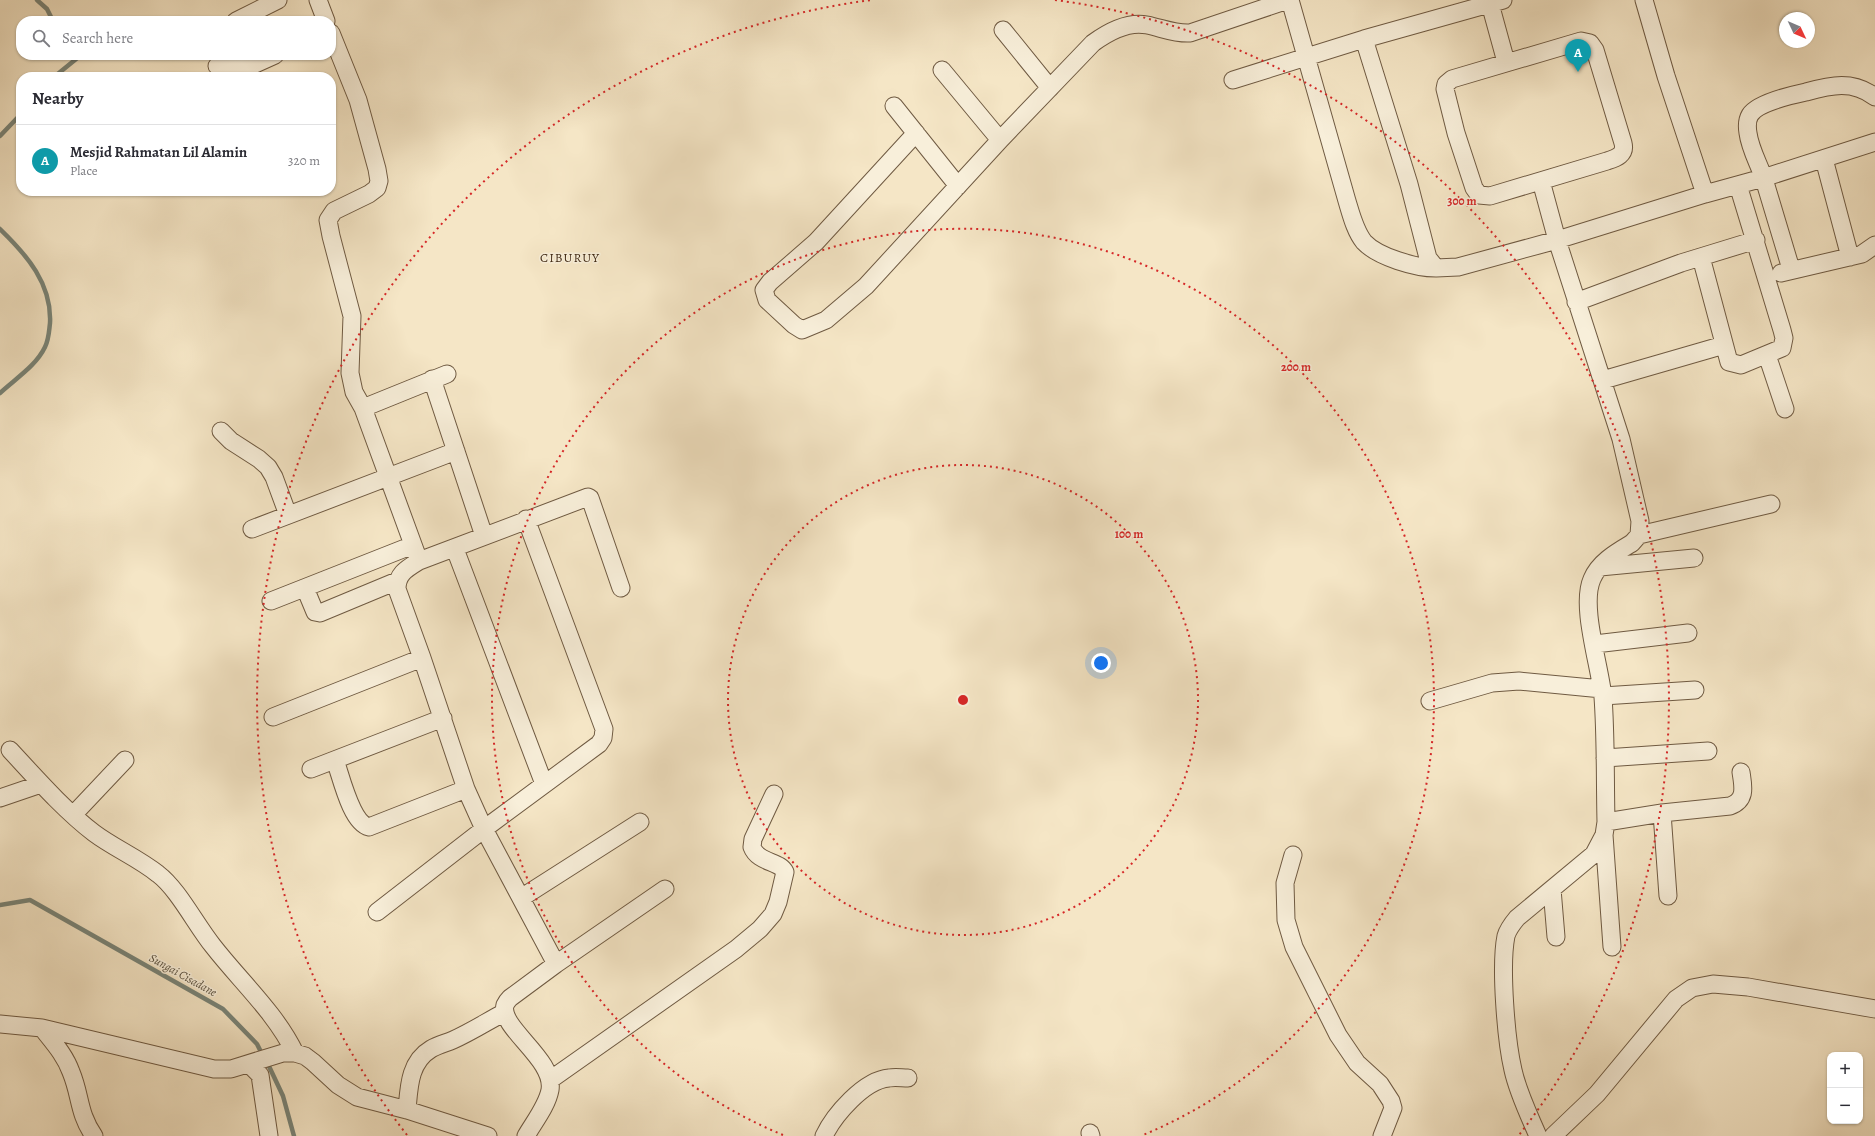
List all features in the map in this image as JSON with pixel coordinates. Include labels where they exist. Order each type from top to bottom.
[{"type":"street","points":[[246,16],[278,0]]},
{"type":"street","points":[[318,0],[324,16]]},
{"type":"street","points":[[916,134],[816,242],[770,282],[764,290],[766,300],[794,325],[802,330],[826,320],[866,286],[1000,140],[1092,44],[1104,34],[1138,24],[1179,34],[1190,33],[1289,0],[1347,201],[1359,234],[1373,249],[1384,255],[1422,267],[1458,267],[1556,240],[1705,194],[1763,178],[1875,142]]},
{"type":"street","points":[[1644,0],[1666,76],[1705,194]]},
{"type":"street","points":[[1233,80],[1364,39],[1494,1],[1506,62]]},
{"type":"street","points":[[1003,30],[1050,88]]},
{"type":"street","points":[[1364,39],[1409,184],[1428,258],[1436,268]]},
{"type":"street","points":[[1581,42],[1590,43],[1595,50],[1623,143],[1623,152],[1617,157],[1541,181],[1490,196],[1479,195],[1474,188],[1456,133],[1445,89],[1446,84],[1452,79],[1506,62],[1581,42]]},
{"type":"street","points":[[336,45],[358,100],[379,181],[377,188],[370,194],[334,212],[328,220],[352,316],[350,373],[354,392],[363,408],[419,561]]},
{"type":"street","points":[[217,66],[255,64],[264,60]]},
{"type":"street","points":[[942,70],[1000,140]]},
{"type":"street","points":[[1791,270],[1748,133],[1749,116],[1754,110],[1776,101],[1807,92],[1846,85],[1857,86],[1875,97]]},
{"type":"street","points":[[894,106],[958,186]]},
{"type":"street","points":[[1824,159],[1850,257]]},
{"type":"street","points":[[1541,181],[1556,240],[1603,380],[1621,440],[1640,521],[1639,535]]},
{"type":"street","points":[[1701,257],[1727,359],[1732,364],[1741,365],[1782,348],[1784,338],[1768,278],[1738,185]]},
{"type":"street","points":[[1576,302],[1701,257],[1756,240]]},
{"type":"street","points":[[1768,278],[1791,270],[1862,254],[1875,245]]},
{"type":"street","points":[[1603,380],[1724,345]]},
{"type":"street","points":[[1767,355],[1785,409]]},
{"type":"street","points":[[363,408],[439,376],[456,451],[484,536]]},
{"type":"street","points":[[221,431],[231,441],[259,459],[268,468],[274,477],[288,515]]},
{"type":"street","points":[[252,528],[456,451]]},
{"type":"street","points":[[556,964],[484,829],[466,789],[443,718],[397,589],[397,581],[405,569],[419,561],[455,549],[526,519],[584,497],[590,498],[621,588]]},
{"type":"street","points":[[1612,947],[1605,828],[1602,693],[1588,597],[1592,579],[1600,567],[1608,559],[1632,543],[1639,535],[1772,504]]},
{"type":"street","points":[[377,912],[484,829],[599,744],[603,738],[604,729],[526,519]]},
{"type":"street","points":[[271,602],[413,544]]},
{"type":"street","points":[[455,549],[544,784]]},
{"type":"street","points":[[1600,567],[1694,558]]},
{"type":"street","points":[[305,588],[311,606],[315,612],[320,613],[397,581]]},
{"type":"street","points":[[1595,644],[1688,633]]},
{"type":"street","points":[[273,717],[422,658]]},
{"type":"street","points":[[1430,701],[1467,689],[1499,682],[1519,681],[1602,693],[1695,690]]},
{"type":"street","points":[[311,769],[443,718]]},
{"type":"street","points":[[10,750],[41,784],[94,833],[159,874],[174,892],[216,951],[266,1006],[289,1040],[289,1053]]},
{"type":"street","points":[[1604,758],[1708,751]]},
{"type":"street","points":[[74,814],[125,760]]},
{"type":"street","points":[[335,760],[358,821],[369,827],[466,789]]},
{"type":"street","points":[[1605,828],[1662,814],[1734,805],[1742,795],[1741,772]]},
{"type":"street","points":[[0,798],[41,784]]},
{"type":"street","points":[[550,1080],[736,949],[767,922],[778,902],[785,872],[782,868],[756,855],[752,847],[753,839],[774,794]]},
{"type":"street","points":[[1662,814],[1668,896]]},
{"type":"street","points":[[522,898],[640,822]]},
{"type":"street","points":[[1538,1136],[1516,1080],[1510,1056],[1506,999],[1506,937],[1511,924],[1523,912],[1594,854],[1605,828]]},
{"type":"street","points":[[1293,855],[1285,883],[1286,920],[1294,947],[1338,1035],[1357,1063],[1380,1084],[1391,1101],[1393,1108],[1382,1136]]},
{"type":"street","points":[[526,1136],[546,1102],[550,1090],[550,1080],[541,1062],[509,1021],[505,1012],[505,1005],[510,998],[556,964],[665,889]]},
{"type":"street","points":[[1552,889],[1556,937]]},
{"type":"street","points":[[1553,1136],[1597,1094],[1676,999],[1692,988],[1714,984],[1748,987],[1875,1010]]},
{"type":"street","points":[[407,1110],[410,1077],[415,1065],[430,1049],[454,1040],[505,1012]]},
{"type":"street","points":[[0,1024],[42,1028],[214,1069],[232,1069],[289,1053],[306,1056],[338,1085],[357,1097],[407,1110],[488,1136]]},
{"type":"street","points":[[42,1028],[59,1049],[67,1062],[72,1073],[82,1115],[94,1136]]},
{"type":"street","points":[[251,1064],[260,1076],[270,1136]]},
{"type":"street","points":[[824,1136],[837,1112],[862,1091],[888,1078],[908,1078]]},
{"type":"waterway","name":"Sungai Cisadane","points":[[37,0],[47,9],[50,16]]},
{"type":"waterway","name":"Sungai Cisadane","points":[[60,72],[75,60]]},
{"type":"waterway","name":"Sungai Cisadane","points":[[0,136],[16,119]]},
{"type":"waterway","name":"Sungai Cisadane","points":[[0,229],[19,249],[36,271],[47,296],[50,309],[49,335],[41,354],[25,372],[0,393]]},
{"type":"waterway","name":"Sungai Cisadane","points":[[0,905],[30,900],[223,1009],[257,1044],[263,1056]]},
{"type":"waterway","name":"Sungai Cisadane","points":[[267,1062],[283,1096],[294,1136]]},
{"type":"place","name":"Mesjid Rahmatan Lil Alamin","points":[[1578,72]]},
{"type":"district","name":"CIBURUY","points":[[570,257]]}]
